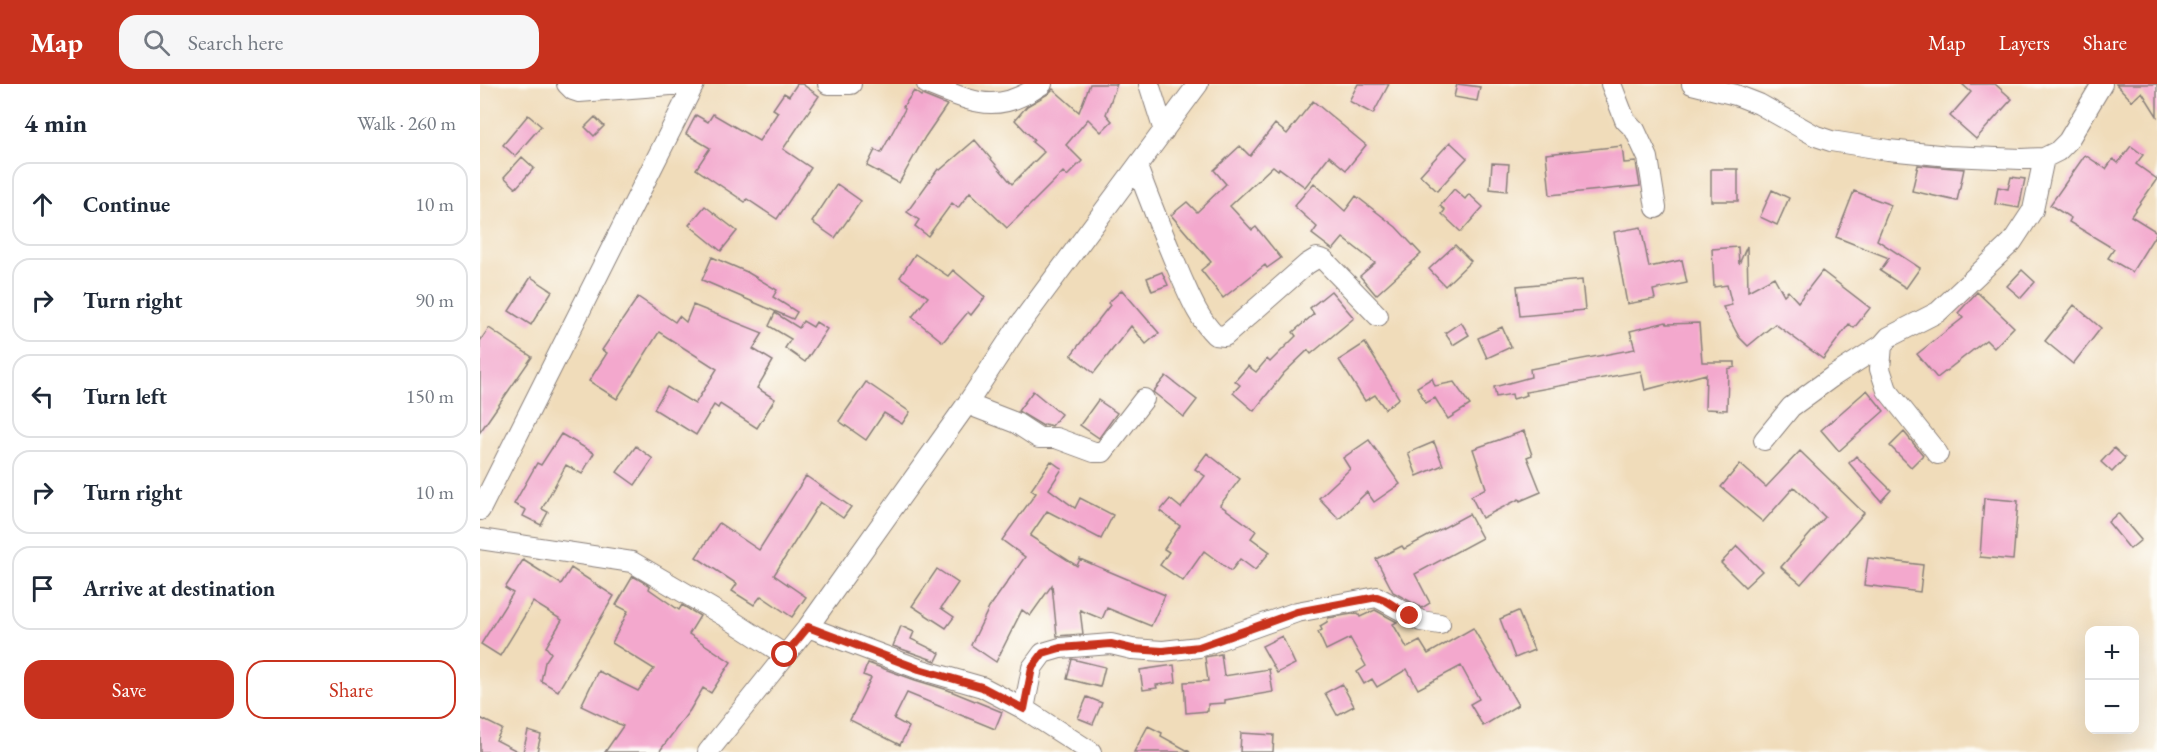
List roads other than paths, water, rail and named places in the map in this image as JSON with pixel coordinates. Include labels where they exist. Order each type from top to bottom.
[{"type":"street","points":[[567,84],[579,92],[684,84]]},
{"type":"street","points":[[480,510],[694,84]]},
{"type":"street","points":[[828,84],[851,84]]},
{"type":"street","points":[[927,84],[969,99],[996,104],[1018,99],[1042,84]]},
{"type":"street","points":[[1149,84],[1164,131]]},
{"type":"street","points":[[708,752],[808,627],[967,404],[1016,331],[1198,84]]},
{"type":"street","points":[[1611,84],[1625,120],[1635,130],[1648,158],[1656,208]]},
{"type":"street","points":[[1692,84],[1736,95],[1759,104],[1816,136],[1831,141],[1949,156],[2021,159],[2044,158],[2058,152],[2068,141],[2102,84]]},
{"type":"street","points":[[1764,440],[1791,407],[1882,345],[1890,337],[1938,312],[2012,242],[2033,210],[2044,158]]},
{"type":"street","points":[[1137,166],[1165,240],[1190,296],[1204,324],[1215,335],[1225,336],[1307,264],[1317,258],[1324,260],[1378,316]]},
{"type":"street","points":[[1882,345],[1880,369],[1887,390],[1938,454]]},
{"type":"street","points":[[967,404],[1016,423],[1039,438],[1056,438],[1094,452],[1103,452],[1144,399]]},
{"type":"street","points":[[480,539],[632,562],[726,617],[785,655]]},
{"type":"street","points":[[1024,709],[1032,668],[1043,653],[1060,648],[1111,644],[1132,649],[1163,651],[1199,647],[1297,612],[1377,597],[1421,621],[1440,624]]},
{"type":"street","points":[[808,627],[919,669],[982,687],[1024,709],[1091,752]]}]
